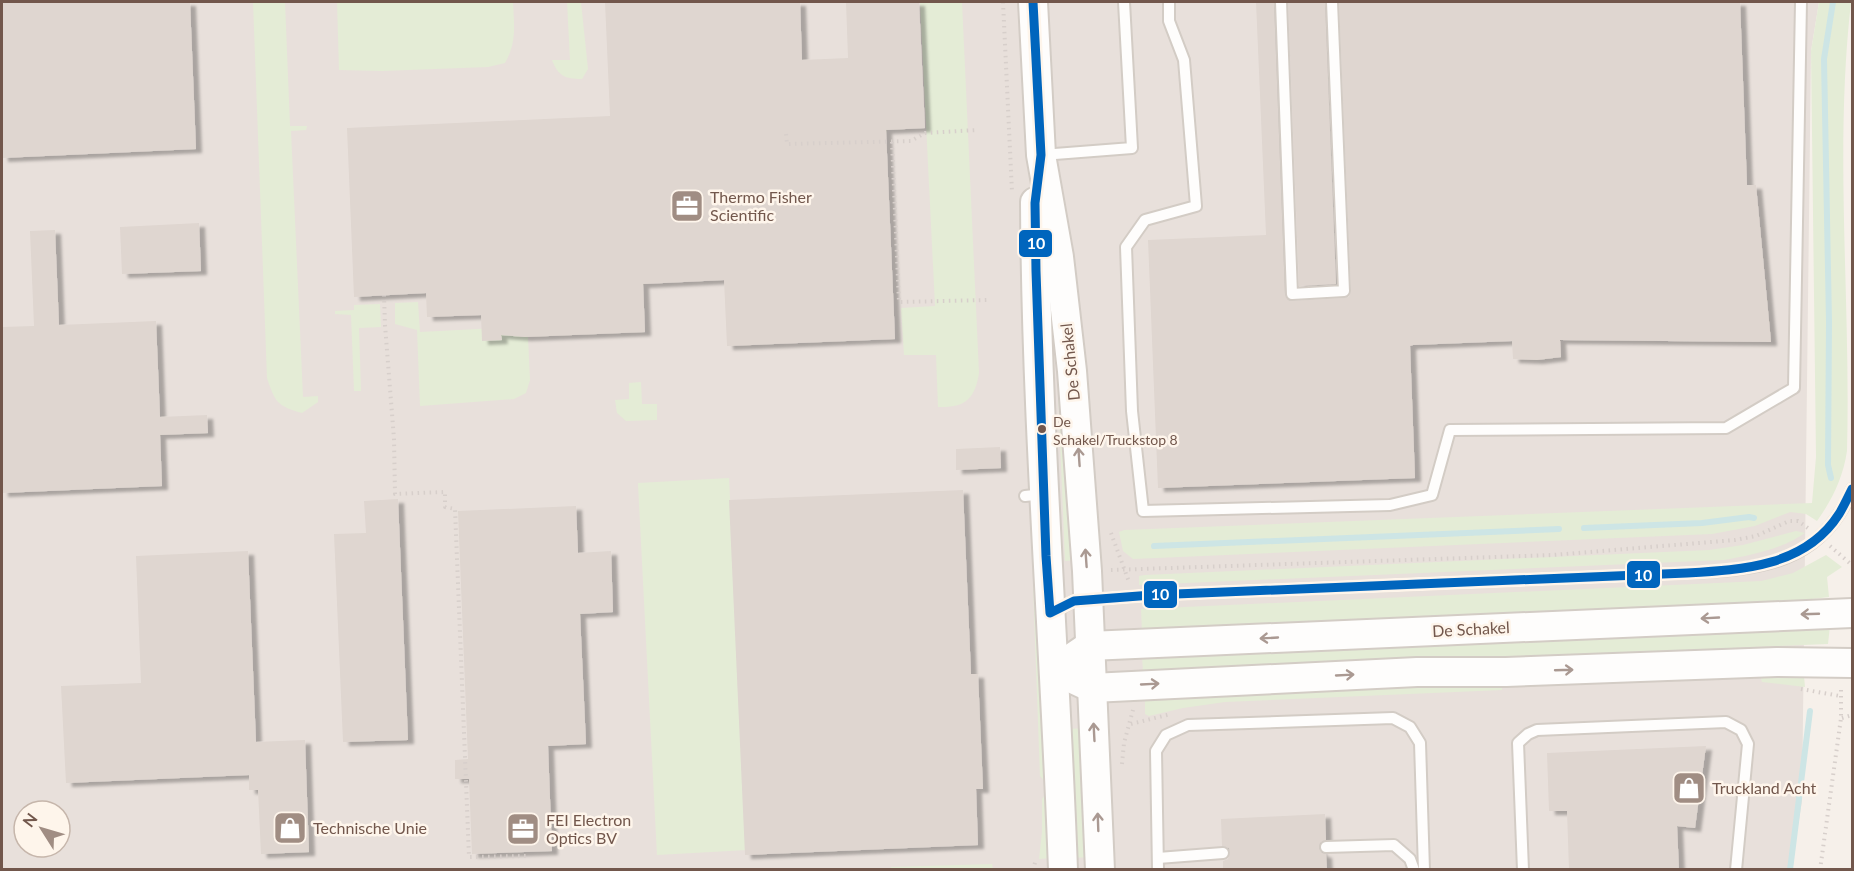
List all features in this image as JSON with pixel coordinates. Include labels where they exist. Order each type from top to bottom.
[{"type":"street","name":"De Schakel","points":[[1033,2],[1041,155],[1059,257],[1072,371],[1087,571],[1100,870]]},
{"type":"street","name":"De Schakel","points":[[1041,155],[1035,203],[1035,495],[1050,613],[1063,870]]},
{"type":"street","name":"De Schakel","points":[[1089,646],[1852,613]]},
{"type":"street","points":[[1054,670],[1089,646]]},
{"type":"street","points":[[1054,670],[1092,688],[1417,672],[1506,672],[1777,662],[1852,663]]},
{"type":"lane","points":[[1041,155],[1132,148],[1124,2]]},
{"type":"lane","points":[[1169,2],[1169,21],[1184,60],[1196,206],[1145,220],[1126,247],[1132,411],[1143,511],[1390,505],[1432,495],[1450,430],[1726,428],[1794,388],[1801,2]]},
{"type":"lane","points":[[1281,2],[1292,294],[1344,291],[1332,2]]},
{"type":"lane","points":[[1050,613],[1074,601],[1164,595],[1715,572],[1752,568],[1796,555],[1821,537],[1843,509],[1852,489]]},
{"type":"lane","points":[[1843,509],[1852,516]]},
{"type":"lane","points":[[1223,853],[1158,864],[1156,751],[1166,735],[1188,725],[1393,718],[1410,727],[1420,743],[1424,870]]},
{"type":"lane","points":[[1523,870],[1518,743],[1528,734],[1537,730],[1726,722],[1741,730],[1748,744],[1736,870]]},
{"type":"lane","points":[[1326,847],[1394,845],[1410,859],[1414,870]]},
{"type":"path","points":[[1003,2],[1012,200]]},
{"type":"path","points":[[786,134],[787,144],[892,142],[910,141],[925,133],[976,130]]},
{"type":"path","points":[[892,142],[899,302],[987,300]]},
{"type":"path","points":[[384,295],[394,428],[395,494],[445,492],[445,507],[455,509],[469,857],[526,856],[525,852]]},
{"type":"path","points":[[1087,571],[1553,555],[1717,542],[1756,536]]},
{"type":"path","points":[[1112,540],[1125,569],[1130,598]]},
{"type":"path","points":[[1821,870],[1842,718],[1852,715]]},
{"type":"shaded area","points":[[2,2],[1819,2],[1811,51],[1802,801],[1791,869],[2,870]]},
{"type":"green space","points":[[253,2],[285,2],[290,126],[307,126],[306,130],[291,131],[303,397],[318,396],[318,402],[302,413],[278,402],[267,378]]},
{"type":"green space","points":[[337,2],[513,2],[514,33],[509,55],[505,63],[488,67],[382,71],[339,70]]},
{"type":"green space","points":[[567,2],[581,2],[588,69],[582,79],[563,76],[552,60],[570,60]]},
{"type":"green space","points":[[920,2],[962,2],[979,373],[975,389],[967,400],[962,404],[947,407],[938,407],[936,355],[904,355],[901,308],[935,306]]},
{"type":"green space","points":[[1819,2],[1851,2],[1846,58],[1843,170],[1847,451],[1836,488],[1817,521],[1806,514],[1790,512],[1755,526],[1712,534],[1133,559],[1123,551],[1119,532],[1124,530],[1812,503],[1816,457],[1811,51]]},
{"type":"green space","points":[[518,300],[520,337],[528,337],[530,380],[526,393],[514,399],[420,406],[417,330],[395,324],[395,303],[418,302],[420,332],[497,328]]},
{"type":"green space","points":[[380,304],[381,327],[359,328],[361,391],[354,391],[351,315],[335,314],[335,311],[354,310],[354,305]]},
{"type":"green space","points":[[1056,343],[1079,560],[1065,561]]},
{"type":"green space","points":[[641,382],[642,404],[657,404],[657,420],[626,421],[617,413],[615,400],[629,399],[629,383]]},
{"type":"green space","points":[[729,478],[747,850],[657,855],[638,483]]},
{"type":"green space","points":[[1796,531],[1805,533],[1777,547],[1724,560],[1139,585],[1139,576],[1145,575],[1709,550],[1743,545]]},
{"type":"green space","points":[[1826,555],[1842,567],[1827,577],[1829,597],[1753,606],[1142,632],[1141,609],[1761,581],[1793,573]]},
{"type":"green space","points":[[1037,579],[1046,783],[1040,776],[1033,584]]},
{"type":"green space","points":[[1830,626],[1828,644],[1143,672],[1142,654]]},
{"type":"green space","points":[[1804,676],[1805,687],[1762,682],[1761,678]]},
{"type":"green space","points":[[1442,683],[1502,686],[1502,690],[1225,702],[1149,716],[1145,714],[1145,696]]},
{"type":"green space","points":[[1087,728],[1092,857],[1073,858],[1068,729]]},
{"type":"green space","points":[[1044,796],[1048,801],[1051,858],[1039,859],[1042,799]]},
{"type":"green space","points":[[992,864],[993,869],[891,869],[891,867]]},
{"type":"building","points":[[2,2],[190,2],[196,149],[2,158]]},
{"type":"building","points":[[605,2],[800,2],[802,60],[848,58],[846,2],[919,2],[925,128],[886,130],[895,339],[727,346],[724,280],[643,284],[645,332],[525,337],[501,335],[502,340],[482,341],[481,315],[427,317],[426,293],[354,297],[347,128],[610,116]]},
{"type":"building","points":[[1256,2],[1274,2],[1285,294],[1288,300],[1292,301],[1344,298],[1349,297],[1351,291],[1339,2],[1740,2],[1747,185],[1756,185],[1771,342],[1560,340],[1561,357],[1537,360],[1513,359],[1512,341],[1413,345],[1410,346],[1415,478],[1158,488],[1148,240],[1266,235]]},
{"type":"building","points":[[1288,2],[1325,2],[1336,284],[1299,286]]},
{"type":"building","points":[[199,223],[201,271],[122,274],[120,227]]},
{"type":"building","points":[[55,230],[59,325],[156,321],[160,417],[207,415],[208,433],[160,435],[162,486],[2,493],[2,327],[34,326],[30,231]]},
{"type":"building","points":[[1000,447],[1001,468],[956,470],[956,449]]},
{"type":"building","points":[[963,490],[971,674],[978,674],[983,789],[976,789],[978,845],[745,855],[729,500]]},
{"type":"building","points":[[398,499],[408,740],[343,742],[334,534],[366,533],[364,501]]},
{"type":"building","points":[[576,506],[578,553],[611,551],[613,612],[580,614],[586,744],[548,746],[552,851],[472,854],[469,779],[455,779],[455,760],[468,759],[458,511]]},
{"type":"building","points":[[248,551],[256,742],[305,740],[309,852],[261,854],[258,790],[249,790],[249,775],[66,783],[61,686],[141,683],[136,556]]},
{"type":"building","points":[[1706,746],[1695,828],[1677,826],[1679,870],[1569,870],[1567,811],[1549,811],[1547,753]]},
{"type":"building","points":[[1325,814],[1326,840],[1320,843],[1319,848],[1322,853],[1326,854],[1327,870],[1223,870],[1223,861],[1228,859],[1230,853],[1229,848],[1222,846],[1221,819]]},
{"type":"waterway","points":[[1831,478],[1828,465],[1829,322],[1824,59],[1833,2]]},
{"type":"waterway","points":[[1584,528],[1702,523],[1754,518]]},
{"type":"waterway","points":[[1154,546],[1559,529]]},
{"type":"waterway","points":[[1790,870],[1810,711]]},
{"type":"transit line","name":"10","points":[[1033,2],[1041,155],[1035,203],[1036,271],[1050,613],[1074,601],[1152,595],[1687,573],[1751,567],[1791,555],[1809,545],[1839,514],[1852,489]]},
{"type":"place","name":"Thermo Fisher Scientific","points":[[687,206]]},
{"type":"place","name":"De Schakel/Truckstop 8","points":[[1042,429]]},
{"type":"place","name":"Truckland Acht","points":[[1689,788]]},
{"type":"place","name":"Technische Unie","points":[[290,828]]},
{"type":"place","name":"FEI Electron Optics BV","points":[[523,829]]}]
